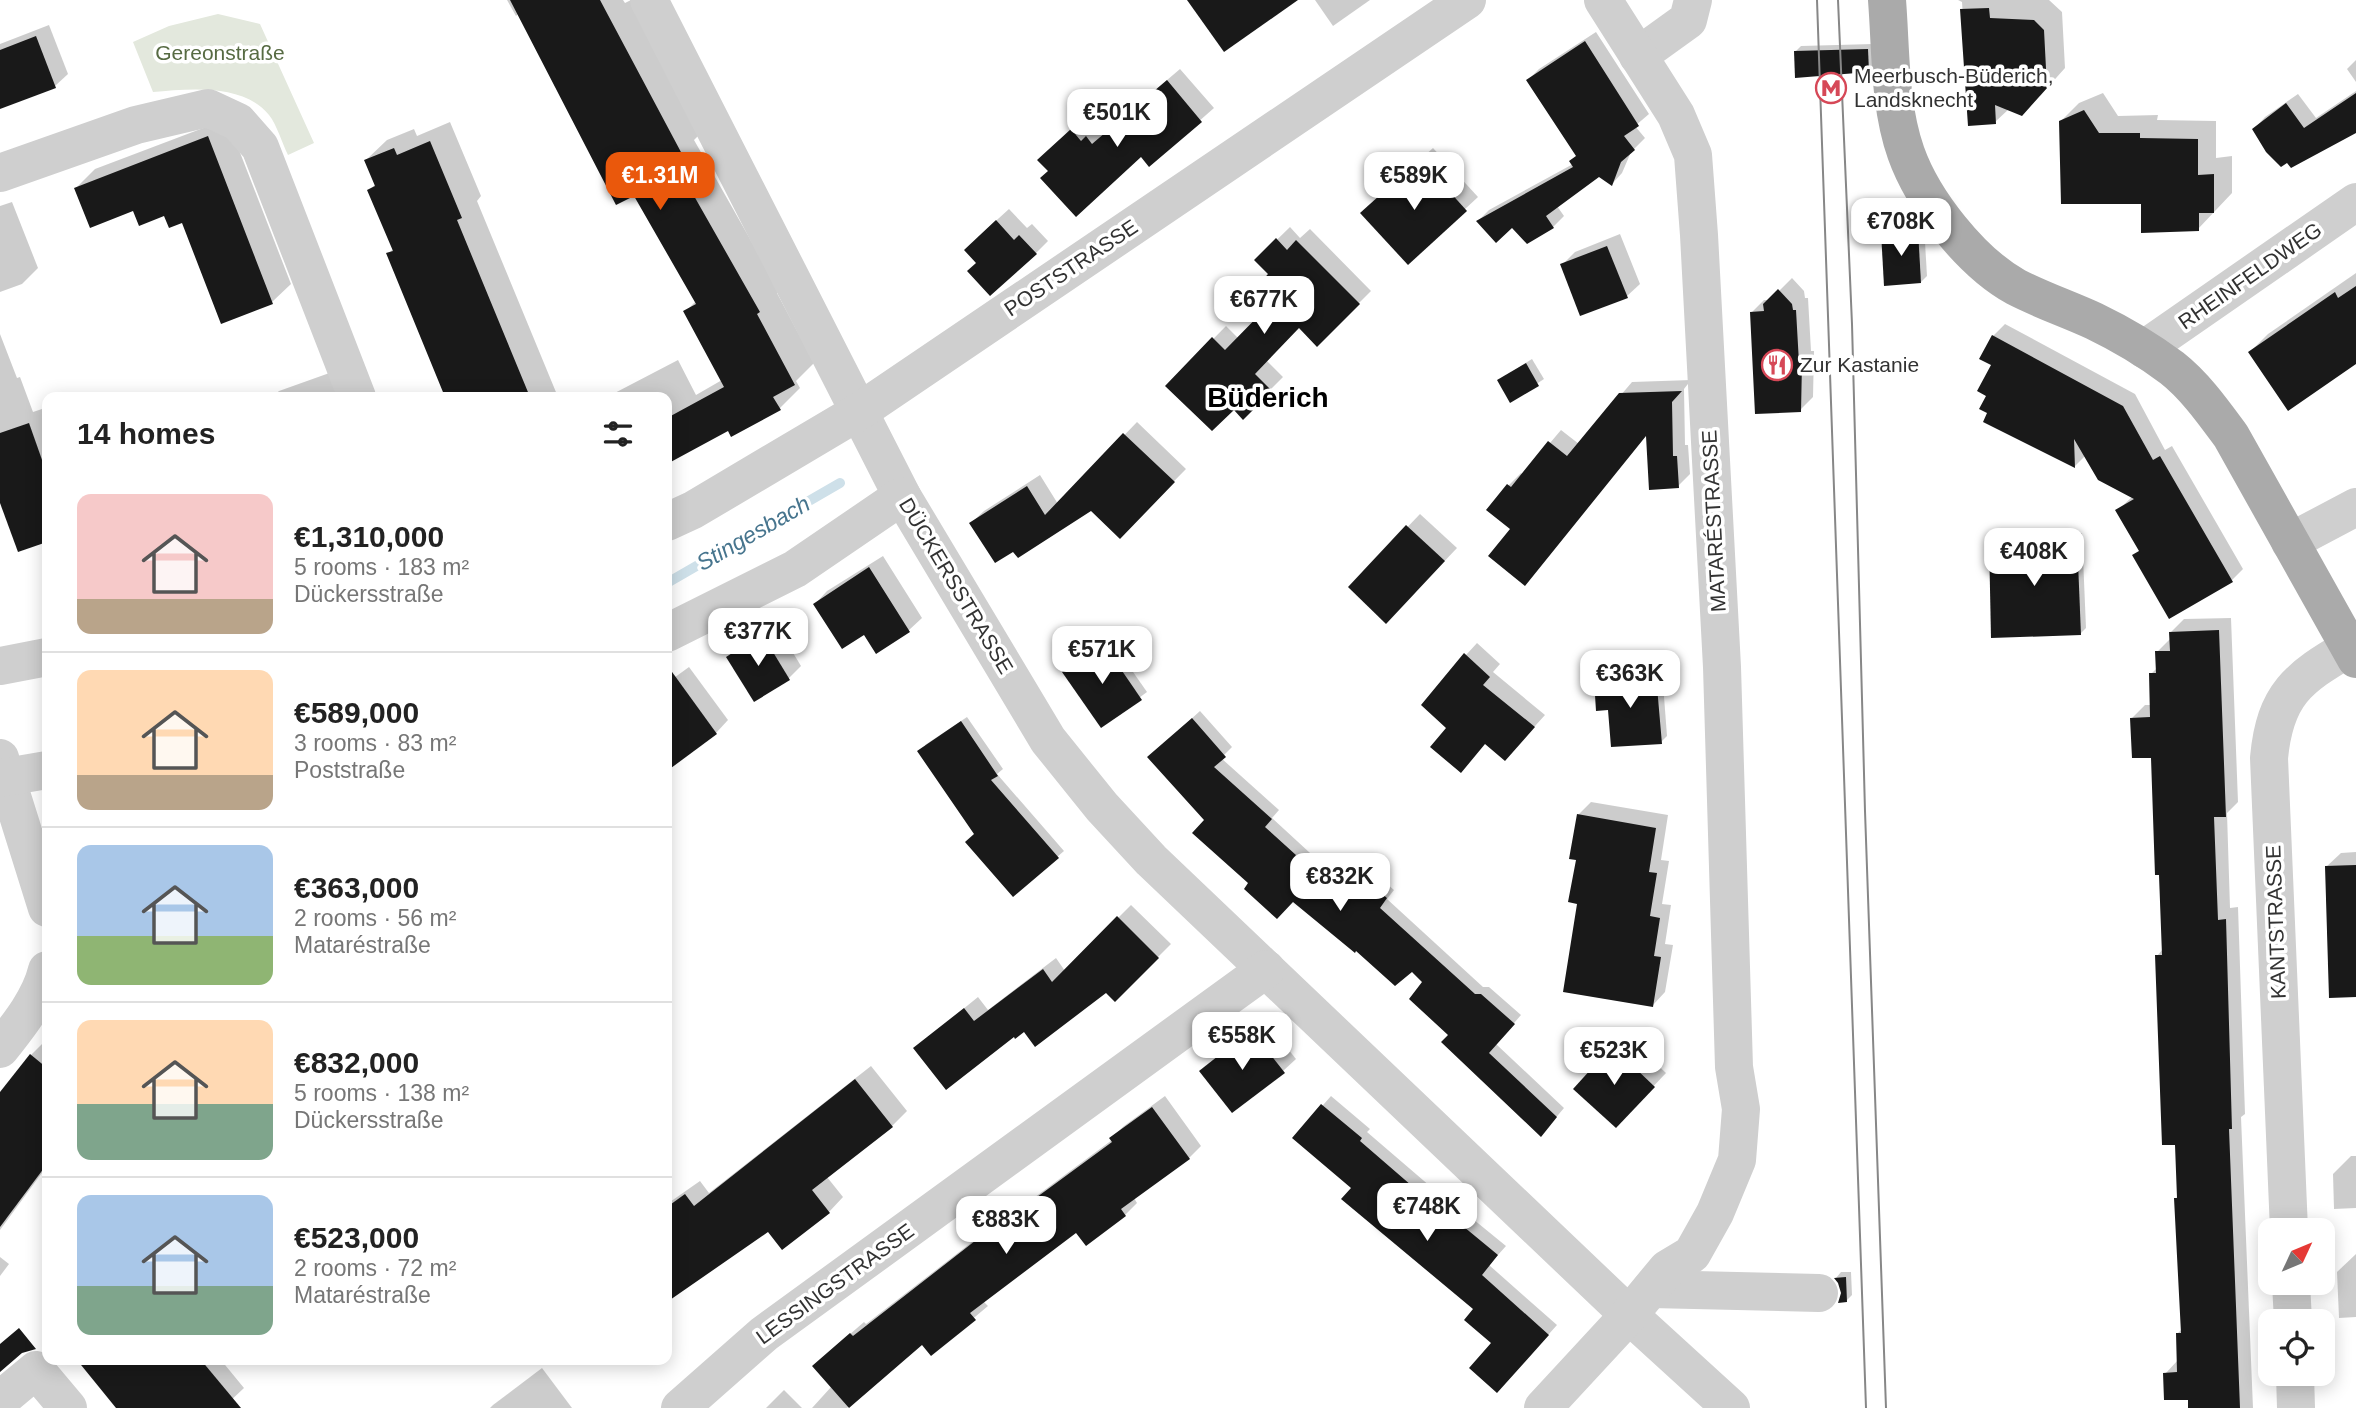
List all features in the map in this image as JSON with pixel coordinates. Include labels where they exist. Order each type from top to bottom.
[{"type":"main road","points":[[1887,0],[1895,108],[1900,131],[1906,153],[1922,187],[1942,220],[1984,264],[2002,278],[2016,287],[2096,322],[2144,349],[2174,370],[2210,408],[2231,436],[2353,653]]},
{"type":"street","name":"DÜCKERSSTRASSE","points":[[649,0],[902,496],[1048,740],[1102,807],[1151,860],[1266,969],[1649,1291]]},
{"type":"street","name":"POSTSTRASSE","points":[[672,520],[693,510],[859,411],[1467,0]]},
{"type":"street","name":"MATARÉSTRASSE","points":[[1543,1408],[1649,1291],[1692,1254],[1715,1213],[1737,1160],[1741,1108],[1734,1067],[1722,667],[1693,155],[1676,115],[1603,0]]},
{"type":"street","points":[[1639,55],[1688,20],[1693,0]]},
{"type":"street","points":[[0,173],[136,125],[208,108],[238,122],[260,147],[355,392]]},
{"type":"street","name":"RHEINFELDWEG","points":[[2144,349],[2356,202]]},
{"type":"street","points":[[672,630],[795,569],[902,496]]},
{"type":"street","points":[[2290,542],[2356,507]]},
{"type":"street","name":"KANTSTRASSE","points":[[2288,1218],[2269,758],[2278,718],[2286,698],[2298,681],[2311,670],[2353,653]]},
{"type":"street","points":[[0,666],[42,658]]},
{"type":"street","points":[[42,770],[2,771],[42,893]]},
{"type":"street","name":"LESSINGSTRASSE","points":[[680,1408],[764,1334],[1266,969]]},
{"type":"street","points":[[0,1049],[23,1020],[42,986]]},
{"type":"street","points":[[1649,1291],[1819,1293]]},
{"type":"street","points":[[1649,1291],[1731,1408]]},
{"type":"street","points":[[0,1401],[36,1370],[68,1408]]},
{"type":"street","points":[[2296,1386],[2297,1408]]},
{"type":"green space","name":"Gereonstraße","points":[[218,14],[260,24],[314,143],[288,155],[269,115],[245,97],[215,90],[153,92],[133,42],[169,26]]},
{"type":"building","points":[[510,0],[600,0],[682,154],[673,159],[760,312],[757,314],[795,385],[773,397],[781,410],[731,437],[728,431],[672,461],[672,415],[724,387],[683,311],[696,304],[634,196],[616,205]]},
{"type":"building","points":[[1187,0],[1298,0],[1224,52]]},
{"type":"building","points":[[1989,8],[1990,18],[2034,20],[2044,30],[2047,88],[2022,116],[1995,105],[1996,124],[1968,126],[1960,9]]},
{"type":"building","points":[[36,36],[56,88],[0,109],[0,50]]},
{"type":"building","points":[[1585,41],[1639,126],[1624,136],[1635,150],[1621,162],[1612,186],[1599,177],[1546,216],[1554,228],[1527,244],[1512,228],[1496,243],[1476,221],[1573,167],[1569,161],[1576,156],[1526,80]]},
{"type":"building","points":[[1868,49],[1869,72],[1795,78],[1794,51]]},
{"type":"building","points":[[1167,80],[1202,122],[1149,167],[1141,157],[1076,217],[1040,178],[1048,171],[1037,160],[1071,129],[1081,141],[1086,136],[1092,144]]},
{"type":"building","points":[[2356,93],[2356,133],[2291,168],[2287,163],[2281,167],[2266,152],[2252,129],[2286,103],[2304,128]]},
{"type":"building","points":[[2084,110],[2099,133],[2140,133],[2140,138],[2198,139],[2198,175],[2214,174],[2214,213],[2199,213],[2199,231],[2141,233],[2141,204],[2061,204],[2059,121]]},
{"type":"building","points":[[208,136],[273,304],[221,324],[182,223],[169,228],[164,216],[139,226],[133,211],[90,228],[74,188]]},
{"type":"building","points":[[430,141],[462,218],[457,220],[528,392],[443,392],[386,253],[393,251],[367,190],[375,186],[364,160],[394,148],[397,155]]},
{"type":"building","points":[[1420,159],[1467,211],[1408,265],[1360,213]]},
{"type":"building","points":[[996,220],[1014,240],[1019,235],[1037,254],[990,296],[967,271],[976,263],[964,250]]},
{"type":"building","points":[[1918,230],[1921,283],[1884,286],[1881,232]]},
{"type":"building","points":[[1276,238],[1287,250],[1296,240],[1360,304],[1317,347],[1299,328],[1255,374],[1272,391],[1243,420],[1234,410],[1212,431],[1165,386],[1212,337],[1225,350],[1272,302],[1257,286],[1268,274],[1254,260]]},
{"type":"building","points":[[1607,246],[1628,298],[1580,316],[1560,264]]},
{"type":"building","points":[[2356,286],[2356,364],[2288,411],[2248,352],[2335,292],[2338,298]]},
{"type":"building","points":[[1778,289],[1792,304],[1793,310],[1796,310],[1799,363],[1802,363],[1801,412],[1755,414],[1750,312],[1764,311],[1763,304]]},
{"type":"building","points":[[1992,335],[2123,406],[2153,460],[2160,456],[2233,582],[2169,619],[2132,555],[2139,551],[2115,510],[2134,499],[2098,480],[2074,439],[2075,468],[1983,422],[1987,413],[1979,409],[1986,396],[1977,391],[1991,365],[1979,359]]},
{"type":"building","points":[[1526,363],[1539,386],[1510,403],[1497,380]]},
{"type":"building","points":[[1682,391],[1672,402],[1673,456],[1677,456],[1679,488],[1649,490],[1646,436],[1525,586],[1488,556],[1510,529],[1486,510],[1507,484],[1511,487],[1548,441],[1567,456],[1619,393]]},
{"type":"building","points":[[29,423],[42,460],[42,544],[18,552],[0,503],[0,433]]},
{"type":"building","points":[[1123,433],[1175,482],[1120,539],[1091,511],[1018,558],[1013,552],[995,563],[969,523],[1027,486],[1045,515]]},
{"type":"building","points":[[1406,525],[1445,561],[1386,624],[1348,587]]},
{"type":"building","points":[[2077,538],[2081,635],[1991,638],[1989,540]]},
{"type":"building","points":[[869,567],[910,632],[876,654],[864,635],[842,649],[813,604]]},
{"type":"building","points":[[2219,630],[2226,817],[2214,817],[2218,920],[2226,919],[2232,1129],[2229,1129],[2240,1408],[2188,1408],[2188,1400],[2164,1400],[2163,1373],[2177,1372],[2176,1333],[2181,1333],[2174,1198],[2177,1198],[2175,1145],[2162,1145],[2155,955],[2162,955],[2159,875],[2155,875],[2151,758],[2132,758],[2130,718],[2150,717],[2149,673],[2156,673],[2155,651],[2170,651],[2169,632]]},
{"type":"building","points":[[762,634],[790,680],[754,702],[726,657]]},
{"type":"building","points":[[1103,643],[1142,700],[1101,728],[1062,672]]},
{"type":"building","points":[[1464,653],[1490,677],[1483,685],[1535,727],[1505,761],[1485,744],[1461,773],[1430,747],[1446,728],[1421,705]]},
{"type":"building","points":[[672,672],[717,734],[672,767]]},
{"type":"building","points":[[1656,675],[1662,744],[1611,747],[1608,710],[1596,711],[1594,679]]},
{"type":"building","points":[[1192,718],[1226,757],[1214,767],[1272,819],[1265,827],[1339,894],[1356,873],[1387,898],[1380,908],[1475,994],[1481,994],[1515,1024],[1489,1053],[1557,1117],[1541,1137],[1441,1042],[1448,1035],[1409,999],[1422,982],[1412,972],[1395,986],[1356,951],[1355,953],[1293,902],[1277,919],[1244,889],[1248,883],[1192,833],[1204,820],[1147,757]]},
{"type":"building","points":[[961,721],[998,776],[991,780],[1059,858],[1013,897],[965,842],[974,834],[917,751]]},
{"type":"building","points":[[1577,814],[1656,828],[1649,872],[1657,873],[1650,916],[1660,918],[1654,956],[1661,957],[1653,1007],[1563,992],[1577,904],[1568,902],[1576,860],[1569,859]]},
{"type":"building","points":[[2356,865],[2356,997],[2329,998],[2325,866]]},
{"type":"building","points":[[1117,916],[1159,958],[1115,1002],[1106,993],[1035,1047],[1024,1032],[1015,1039],[1014,1037],[946,1090],[913,1048],[964,1008],[974,1021],[1043,969],[1052,982]]},
{"type":"building","points":[[1251,1030],[1285,1073],[1232,1113],[1199,1071]]},
{"type":"building","points":[[1612,1046],[1655,1087],[1616,1128],[1573,1089]]},
{"type":"building","points":[[30,1054],[42,1064],[42,1171],[0,1227],[0,1092]]},
{"type":"building","points":[[855,1079],[893,1127],[812,1190],[830,1213],[782,1250],[768,1232],[672,1299],[672,1203],[685,1194],[694,1206]]},
{"type":"building","points":[[1321,1104],[1456,1224],[1458,1222],[1498,1255],[1482,1275],[1549,1335],[1497,1393],[1469,1368],[1491,1343],[1464,1320],[1473,1309],[1341,1199],[1351,1188],[1292,1138]]},
{"type":"building","points":[[1152,1107],[1190,1159],[1121,1209],[1126,1216],[1086,1246],[1076,1233],[970,1313],[976,1320],[931,1356],[922,1345],[849,1408],[812,1366],[850,1333],[853,1336],[1016,1209],[1018,1211],[1112,1142],[1109,1138]]},
{"type":"building","points":[[1846,1277],[1847,1302],[1838,1303],[1841,1293],[1834,1278]]},
{"type":"building","points":[[19,1328],[36,1349],[22,1353],[0,1372],[0,1344]]},
{"type":"building","points":[[81,1365],[205,1365],[241,1408],[116,1408]]},
{"type":"waterway","name":"Stingesbach","points":[[672,580],[840,483]]},
{"type":"tram line","points":[[1817,0],[1866,1408]]},
{"type":"tram line","points":[[1838,0],[1852,324],[1865,811],[1886,1408]]},
{"type":"place","name":"Meerbusch-Büderich, Landsknecht","points":[[1831,88]]},
{"type":"place","name":"Zur Kastanie","points":[[1777,365]]},
{"type":"district","name":"Büderich","points":[[1268,397]]}]
